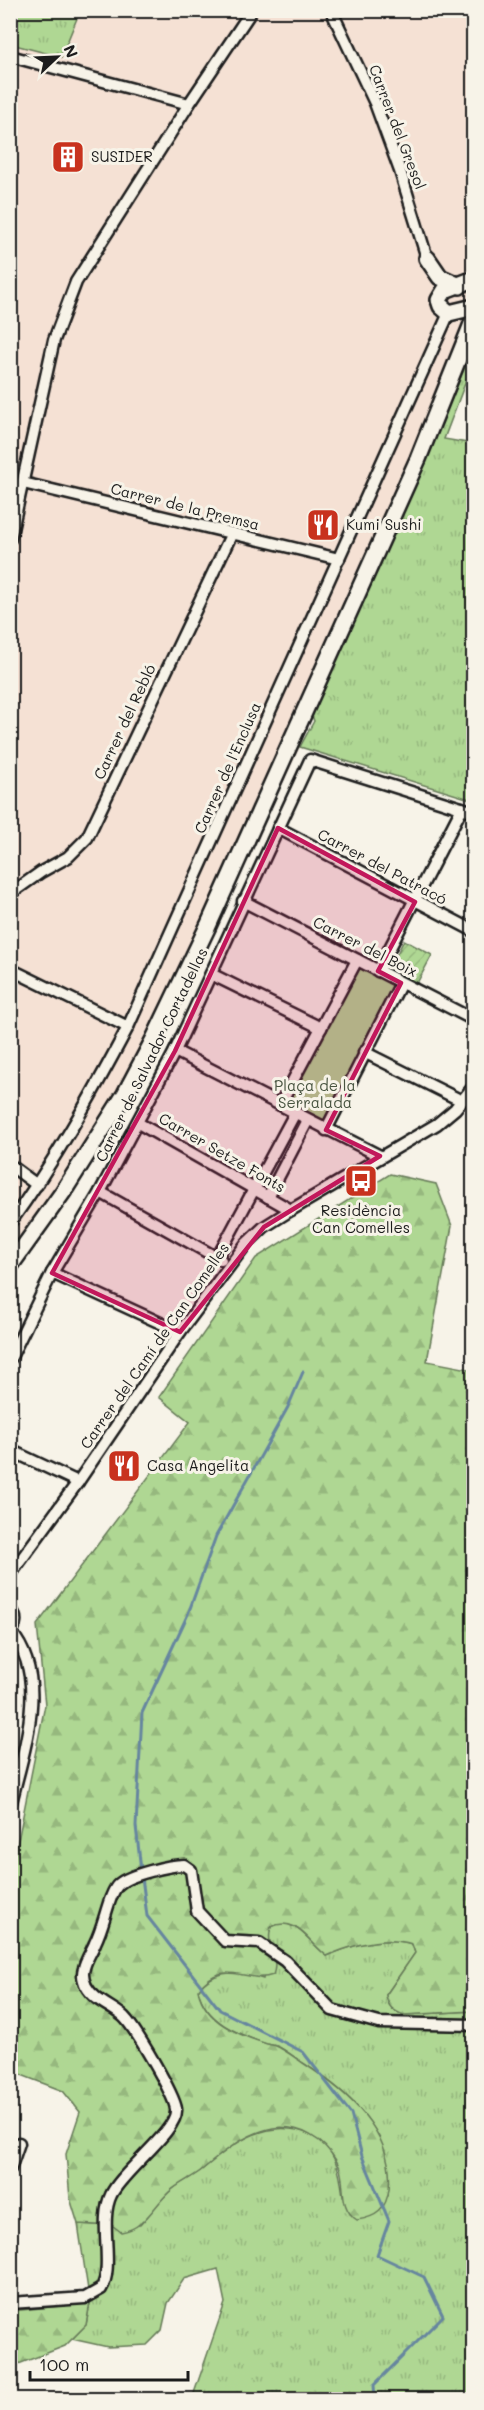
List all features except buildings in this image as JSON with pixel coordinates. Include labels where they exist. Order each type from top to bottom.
[{"type":"street","points":[[10,539],[54,340],[76,282],[252,10]]},
{"type":"street","name":"Carrer del Gresol","points":[[331,10],[375,103],[427,258]]},
{"type":"street","points":[[10,56],[189,105]]},
{"type":"street","points":[[427,258],[440,277],[474,291]]},
{"type":"street","points":[[427,258],[429,277],[435,294],[440,299],[441,306],[459,323],[462,348]]},
{"type":"street","points":[[440,299],[445,290],[474,279]]},
{"type":"street","points":[[449,313],[474,308]]},
{"type":"street","name":"Carrer de l'Enclusa","points":[[10,1223],[37,1185],[91,1097],[128,1027],[449,313]]},
{"type":"street","points":[[10,1266],[63,1192],[125,1094],[154,1039],[208,926],[422,449],[474,319]]},
{"type":"street","name":"Carrer de la Premsa","points":[[23,483],[339,559]]},
{"type":"street","name":"Carrer del Rebló","points":[[10,894],[41,872],[68,857],[87,838],[232,533]]},
{"type":"street","name":"Carrer de Salvador Cortadellas","points":[[10,1359],[52,1273],[100,1192],[175,1051],[310,760],[468,810]]},
{"type":"street","points":[[378,971],[468,810]]},
{"type":"street","name":"Carrer del Patracó","points":[[278,828],[474,932]]},
{"type":"street","name":"Carrer del Boix","points":[[243,901],[474,1020]]},
{"type":"street","points":[[280,1105],[357,960]]},
{"type":"street","points":[[10,969],[128,1027]]},
{"type":"street","points":[[211,974],[321,1028]]},
{"type":"street","points":[[326,1130],[401,983]]},
{"type":"street","points":[[175,1051],[380,1156]]},
{"type":"street","points":[[364,1052],[462,1101]]},
{"type":"street","name":"Carrer del Camí de Can Comelles","points":[[10,1575],[78,1482],[180,1332],[255,1235],[291,1210],[437,1124],[462,1101],[474,1086]]},
{"type":"street","points":[[217,1258],[295,1113]]},
{"type":"street","points":[[268,1197],[308,1120]]},
{"type":"street","name":"Carrer Setze Fonts","points":[[138,1122],[291,1210]]},
{"type":"street","points":[[10,1165],[37,1185]]},
{"type":"street","points":[[100,1192],[230,1265]]},
{"type":"street","points":[[52,1273],[180,1332]]},
{"type":"street","points":[[10,1449],[78,1482]]},
{"type":"street","points":[[10,1608],[16,1618],[11,1633],[21,1645],[29,1667],[32,1697],[10,1807]]},
{"type":"street","points":[[10,2303],[85,2298],[97,2292],[106,2279],[105,2230],[110,2195],[126,2172],[166,2132],[176,2115],[176,2109],[165,2082],[127,2020],[96,1998],[83,1977],[83,1968],[120,1882],[174,1865],[184,1865],[191,1870],[197,1911],[225,1941],[259,1943],[285,1961],[332,2010],[379,2023],[474,2025]]},
{"type":"street","points":[[10,2169],[19,2142]]},
{"type":"highlighted area","points":[[278,828],[415,902],[378,971],[401,983],[326,1130],[380,1156],[264,1227],[180,1332],[52,1273],[175,1051]]},
{"type":"shaded area","points":[[80,11],[473,11],[473,348],[414,488],[311,713],[300,747],[159,1049],[11,1265],[11,44],[61,57]]},
{"type":"green space","points":[[10,11],[80,11],[61,57],[11,44]]},
{"type":"green space","points":[[473,348],[473,362],[444,439],[473,444],[473,800],[300,747],[314,721],[311,713],[414,488]]},
{"type":"green space","points":[[404,940],[432,955],[416,985],[389,970]]},
{"type":"green space","name":"Plaça de la Serralada","points":[[357,960],[401,983],[326,1130],[280,1105]]},
{"type":"green space","points":[[390,1174],[436,1184],[452,1226],[427,1361],[474,1370],[473,2011],[404,2015],[392,2008],[386,1995],[415,1953],[412,1944],[380,1941],[347,1948],[327,1956],[295,1927],[280,1924],[271,1927],[270,1940],[275,1963],[273,1975],[254,1977],[226,1973],[217,1975],[198,1990],[202,2001],[215,2019],[224,2026],[289,2053],[351,2100],[376,2131],[384,2149],[389,2168],[389,2189],[383,2207],[370,2217],[357,2220],[344,2201],[340,2169],[332,2154],[310,2135],[283,2127],[253,2134],[235,2144],[173,2189],[136,2227],[121,2232],[113,2226],[78,2224],[70,2198],[66,2154],[80,2112],[63,2091],[11,2071],[11,1876],[45,1705],[37,1625],[190,1422],[159,1397],[256,1258]]},
{"type":"green space","points":[[280,1923],[300,1931],[327,1956],[347,1948],[380,1941],[412,1944],[415,1953],[386,1995],[392,2008],[404,2015],[473,2011],[473,2399],[192,2399],[225,2303],[218,2269],[184,2279],[168,2303],[162,2330],[147,2345],[108,2347],[72,2339],[86,2325],[90,2303],[78,2224],[140,2225],[165,2196],[178,2185],[240,2141],[267,2130],[282,2128],[311,2135],[326,2146],[331,2153],[338,2169],[343,2196],[388,2196],[385,2154],[378,2135],[354,2104],[323,2077],[282,2049],[245,2036],[215,2019],[202,2001],[198,1990],[212,1978],[220,1975],[236,1973],[263,1979],[270,1946],[268,1936],[271,1927]]},
{"type":"green space","points":[[90,2303],[86,2325],[65,2346],[11,2367],[11,2311]]},
{"type":"waterway","points":[[141,1870],[136,1826],[142,1713],[188,1614],[216,1536],[288,1407],[303,1372]]},
{"type":"waterway","points":[[142,1877],[147,1916],[220,2010],[303,2052],[351,2114],[362,2156],[389,2221],[377,2255],[424,2277],[443,2316],[374,2385],[375,2400]]},
{"type":"place","name":"SUSIDER","points":[[68,157]]},
{"type":"place","name":"Kumi Sushi","points":[[323,525]]},
{"type":"place","name":"Residència Can Comelles","points":[[361,1181]]},
{"type":"place","name":"Casa Angelita","points":[[124,1466]]}]
